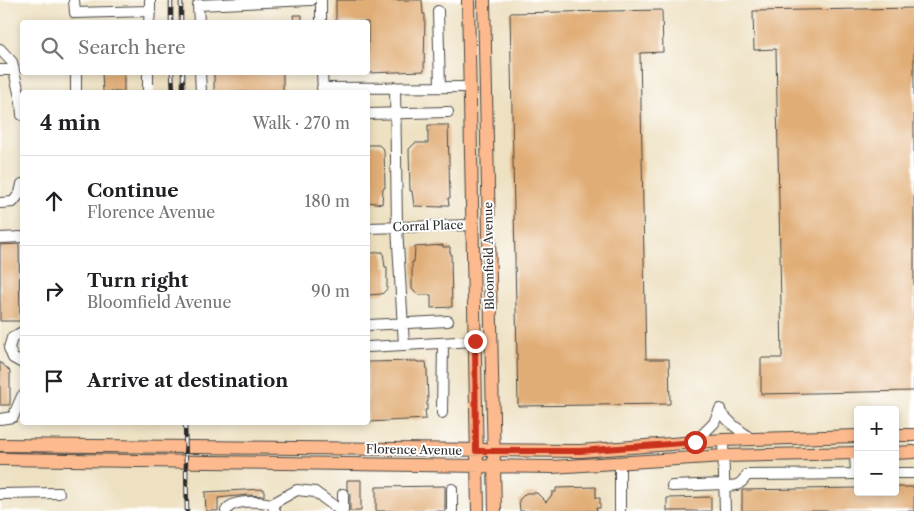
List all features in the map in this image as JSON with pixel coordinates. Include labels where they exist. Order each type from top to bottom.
[{"type":"main road","name":"Bloomfield Avenue","points":[[468,0],[478,511]]},
{"type":"main road","name":"Bloomfield Avenue","points":[[484,0],[495,511]]},
{"type":"main road","name":"Corral Place","points":[[472,225],[489,225]]},
{"type":"main road","points":[[899,435],[914,435]]},
{"type":"main road","name":"Florence Avenue","points":[[0,445],[580,451],[723,440],[854,436]]},
{"type":"main road","points":[[620,464],[624,451],[628,448]]},
{"type":"main road","points":[[899,453],[914,452]]},
{"type":"main road","name":"Florence Avenue","points":[[0,460],[552,467],[724,456],[854,454]]},
{"type":"street","points":[[74,0],[75,18],[150,5],[150,20]]},
{"type":"street","points":[[199,20],[198,5],[311,0]]},
{"type":"street","points":[[321,0],[322,20]]},
{"type":"street","points":[[438,12],[440,87]]},
{"type":"street","points":[[0,49],[12,62],[20,94]]},
{"type":"street","points":[[0,70],[14,70]]},
{"type":"street","points":[[76,75],[76,90]]},
{"type":"street","points":[[148,75],[148,90]]},
{"type":"street","points":[[200,75],[201,90]]},
{"type":"street","points":[[322,75],[322,90],[395,87],[470,87]]},
{"type":"street","points":[[395,87],[397,227],[404,345]]},
{"type":"street","points":[[370,114],[448,112]]},
{"type":"street","points":[[0,203],[13,202],[20,193]]},
{"type":"street","name":"Corral Place","points":[[370,228],[472,225]]},
{"type":"street","points":[[0,238],[20,237]]},
{"type":"street","points":[[370,325],[448,321]]},
{"type":"street","points":[[20,333],[5,343],[13,358],[20,362]]},
{"type":"street","points":[[370,347],[475,341]]},
{"type":"street","points":[[442,413],[443,343]]},
{"type":"street","points":[[0,419],[13,417],[20,401]]},
{"type":"street","points":[[695,442],[714,423],[720,410],[750,439]]},
{"type":"street","points":[[723,440],[725,511]]},
{"type":"street","points":[[620,464],[620,511]]},
{"type":"street","points":[[899,473],[914,473]]},
{"type":"street","points":[[672,486],[737,486],[742,483],[747,475],[854,474]]},
{"type":"street","points":[[452,489],[452,511]]},
{"type":"street","points":[[226,511],[234,503],[264,502],[274,507],[297,490],[315,492],[342,511]]},
{"type":"street","points":[[0,494],[59,494]]},
{"type":"street","points":[[342,511],[343,494]]},
{"type":"building","points":[[336,0],[422,0],[423,14],[425,14],[424,71],[370,73],[370,20],[336,20]]},
{"type":"building","points":[[914,8],[914,391],[761,394],[761,358],[782,358],[776,49],[754,50],[753,11]]},
{"type":"building","points":[[662,10],[663,52],[640,53],[646,359],[669,359],[670,404],[518,406],[510,13]]},
{"type":"building","points":[[293,15],[302,15],[302,20],[294,20]]},
{"type":"building","points":[[102,75],[124,75],[124,90],[103,90]]},
{"type":"building","points":[[214,75],[283,75],[283,90],[214,90]]},
{"type":"building","points":[[428,125],[448,125],[450,198],[448,198],[449,205],[442,205],[442,207],[414,206],[412,191],[410,191],[409,149],[415,143],[428,143]]},
{"type":"building","points":[[370,145],[379,145],[384,150],[385,188],[383,188],[382,204],[370,202]]},
{"type":"building","points":[[19,244],[20,321],[0,321],[0,245]]},
{"type":"building","points":[[443,245],[443,247],[450,247],[451,253],[452,307],[431,308],[431,295],[418,295],[412,289],[412,262],[414,262],[415,247]]},
{"type":"building","points":[[383,252],[385,267],[387,267],[387,289],[382,294],[370,295],[370,253]]},
{"type":"building","points":[[0,362],[10,371],[10,405],[0,405]]},
{"type":"building","points":[[370,362],[426,362],[428,402],[427,410],[425,410],[426,419],[370,422]]},
{"type":"building","points":[[347,480],[361,480],[361,511],[350,511],[350,494],[347,489]]},
{"type":"building","points":[[445,486],[445,511],[376,511],[376,487]]},
{"type":"building","points":[[596,487],[596,498],[600,498],[600,508],[596,508],[597,511],[520,511],[519,500],[526,493],[537,493],[546,502],[552,495],[552,492],[556,492],[556,488]]},
{"type":"building","points":[[899,487],[914,487],[914,511],[742,511],[742,490],[854,488],[854,496],[899,496]]},
{"type":"building","points":[[264,489],[264,496],[247,495],[218,498],[218,511],[206,511],[205,492]]},
{"type":"building","points":[[711,497],[711,511],[667,511],[667,498]]},
{"type":"railway","points":[[171,0],[171,20]]},
{"type":"railway","points":[[181,0],[181,20]]},
{"type":"railway","points":[[172,75],[173,90]]},
{"type":"railway","points":[[183,75],[183,90]]},
{"type":"railway","points":[[185,425],[187,511]]},
{"type":"route","points":[[475,341],[476,451],[609,450],[695,442]]}]
